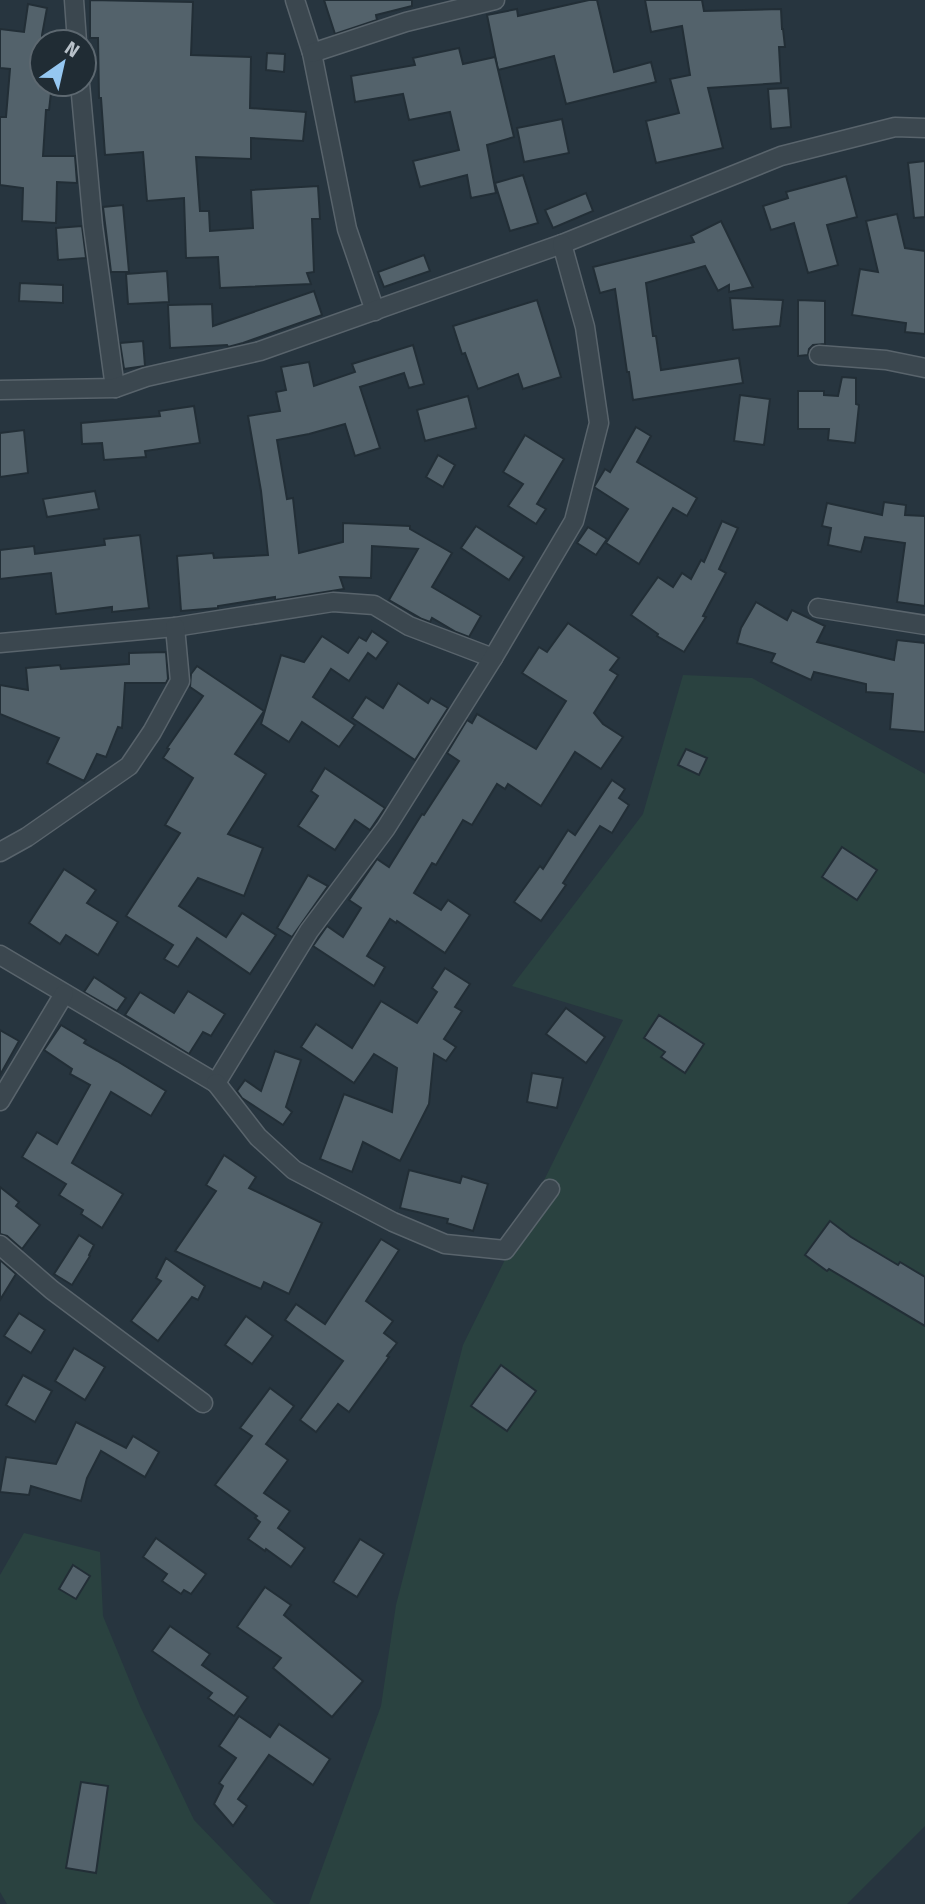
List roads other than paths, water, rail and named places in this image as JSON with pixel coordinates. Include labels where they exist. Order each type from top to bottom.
[{"type":"street","points":[[74,0],[76,28]]},
{"type":"street","points":[[295,0],[312,53],[347,229],[375,311]]},
{"type":"street","points":[[312,53],[406,22],[495,0]]},
{"type":"street","points":[[81,98],[93,226],[115,388]]},
{"type":"street","points":[[0,390],[115,388],[146,377],[260,351],[562,244],[781,156],[895,127],[925,128]]},
{"type":"street","points":[[216,1083],[309,931],[386,828],[493,658],[574,521],[599,423],[584,327],[562,244]]},
{"type":"street","points":[[820,355],[886,360],[925,368]]},
{"type":"street","points":[[0,643],[175,627],[333,602],[374,605],[409,626],[493,658]]},
{"type":"street","points":[[818,608],[925,625]]},
{"type":"street","points":[[0,852],[27,837],[129,766],[152,732],[180,681],[175,627]]},
{"type":"street","points":[[0,955],[216,1083],[258,1137],[294,1170],[393,1222],[445,1244],[505,1250],[550,1189]]},
{"type":"street","points":[[0,1101],[64,994]]},
{"type":"street","points":[[0,1245],[52,1290],[203,1403]]}]
